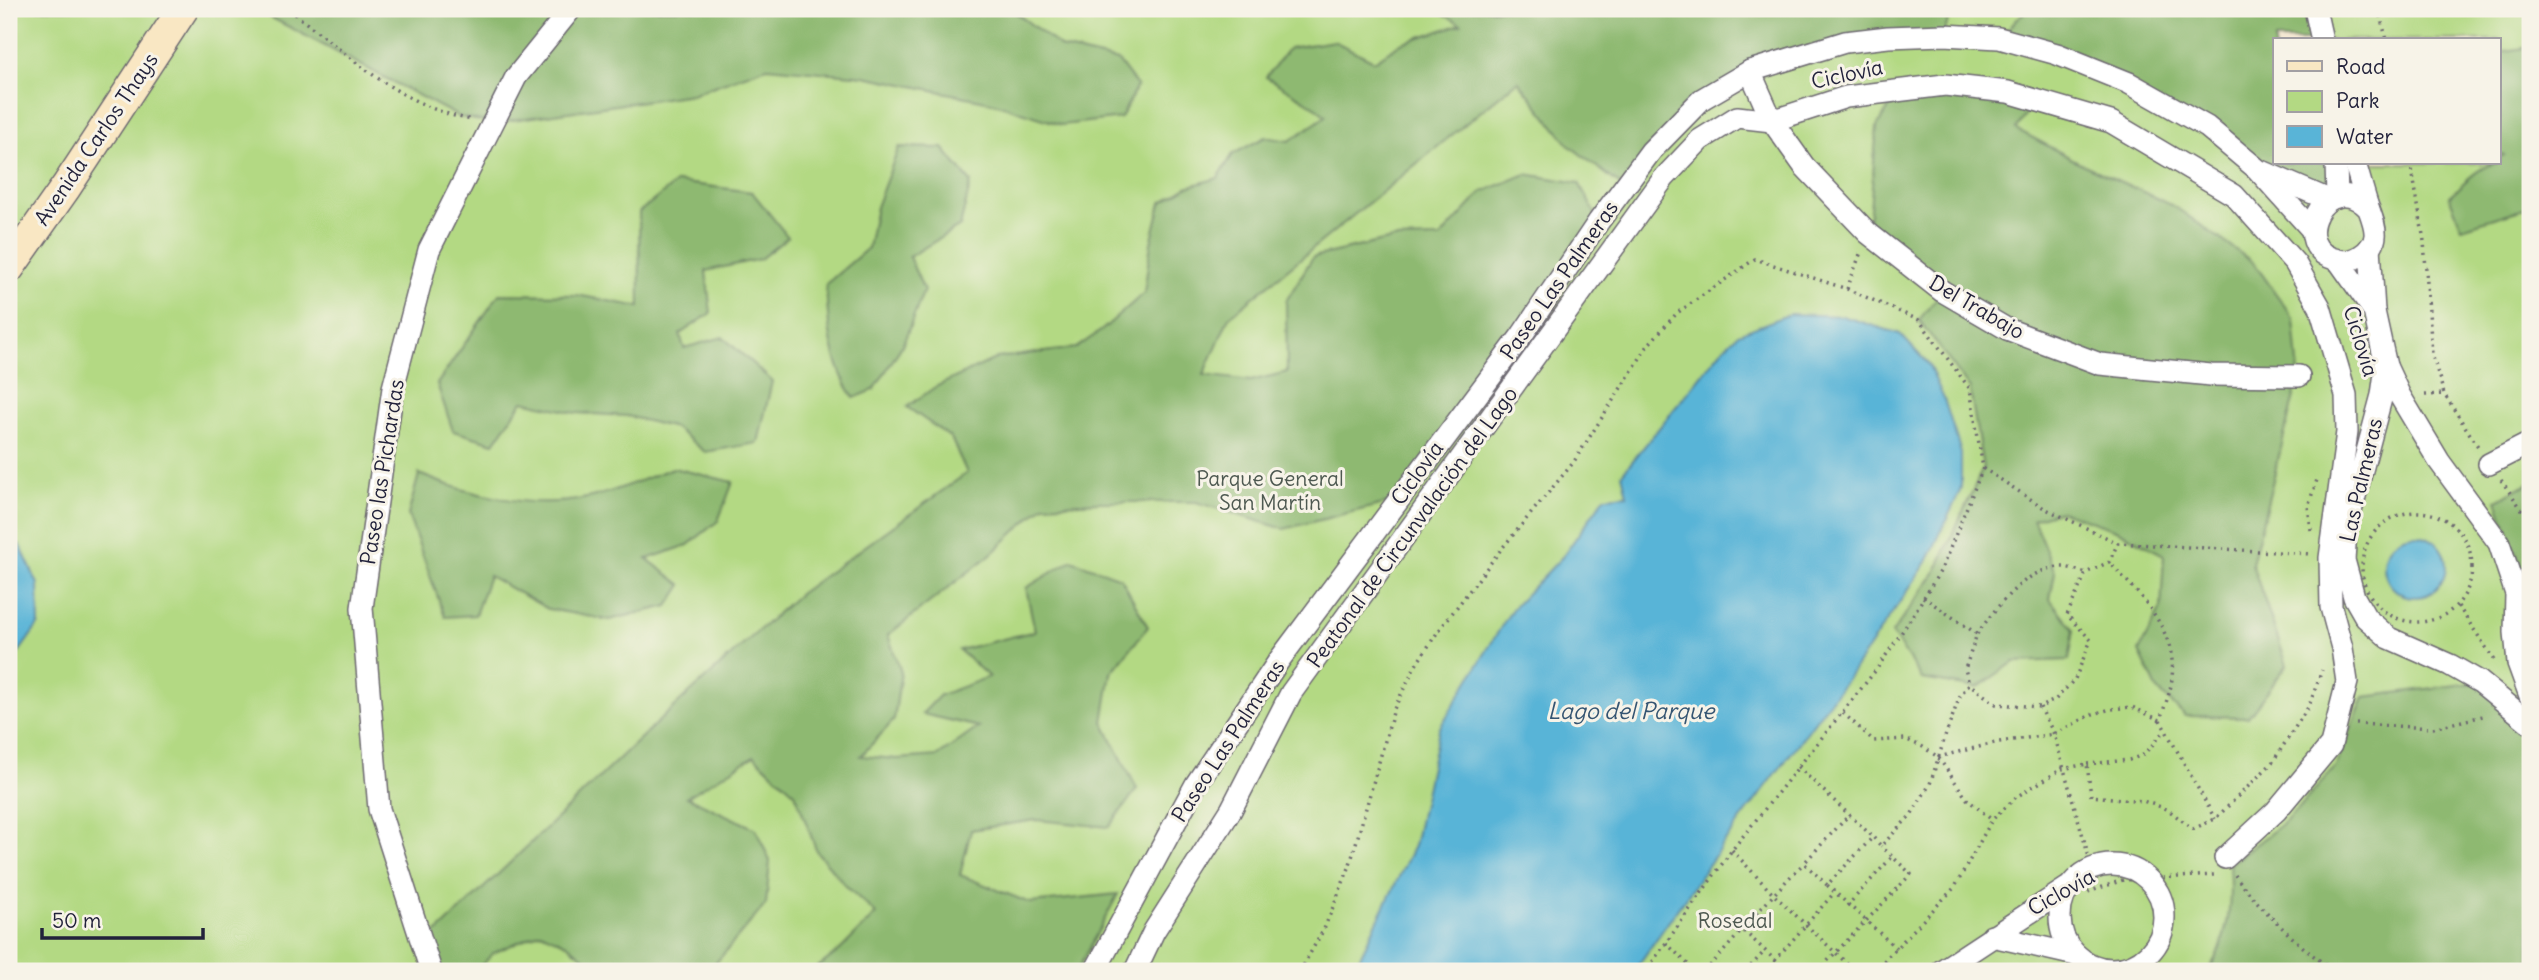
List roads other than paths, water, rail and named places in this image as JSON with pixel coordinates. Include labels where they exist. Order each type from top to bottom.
[{"type":"street","name":"Avenida Carlos Thays","points":[[9,268],[66,187],[183,9]]},
{"type":"street","name":"Paseo las Pichardas","points":[[431,971],[379,809],[362,608],[393,388],[429,250],[516,77],[571,9]]},
{"type":"street","points":[[2315,9],[2322,38]]},
{"type":"street","name":"Paseo Las Palmeras","points":[[1095,971],[1196,784],[1288,648],[1522,335],[1599,221],[1651,151],[1702,99],[1750,71],[1845,42],[1944,35],[1998,38],[2057,54],[2129,83],[2207,127],[2257,169]]},
{"type":"street","name":"Del Trabajo","points":[[1750,71],[1772,121],[1804,166],[1868,233],[1942,291],[2007,329],[2100,364],[2211,375],[2299,376]]},
{"type":"street","name":"Peatonal de Circunvalación del Lago","points":[[1135,971],[1154,931],[1231,810],[1291,693],[1664,178],[1700,140],[1737,117],[1772,121],[1846,97],[1945,85],[2008,92],[2111,122],[2234,195],[2295,263],[2320,307],[2346,396],[2347,432],[2330,558],[2331,607],[2347,681],[2331,745],[2276,811],[2227,862]]},
{"type":"street","points":[[2333,198],[2336,164]]},
{"type":"street","points":[[2257,169],[2312,230],[2319,250],[2337,260],[2356,258],[2370,247],[2376,228],[2355,164]]},
{"type":"street","points":[[2257,169],[2333,198],[2351,197],[2369,209]]},
{"type":"street","points":[[2312,230],[2313,218],[2320,207],[2333,198]]},
{"type":"street","name":"Las Palmeras","points":[[2370,247],[2374,311],[2386,366],[2400,396],[2439,461],[2499,543],[2516,594],[2515,632],[2525,709]]},
{"type":"street","name":"Las Palmeras","points":[[2337,260],[2374,311]]},
{"type":"street","name":"Las Palmeras","points":[[2386,366],[2379,407],[2346,530],[2344,560],[2354,597],[2367,618],[2389,638],[2450,666],[2525,709]]},
{"type":"street","points":[[2489,464],[2530,443]]},
{"type":"street","points":[[2107,864],[2123,865],[2148,878],[2160,896],[2164,918],[2160,939],[2144,966],[2108,969],[2091,965],[2067,944],[2059,917],[2065,898],[2078,877],[2092,868],[2107,864]]},
{"type":"street","points":[[1941,971],[1992,936],[2065,898]]},
{"type":"street","points":[[1992,936],[2077,955]]},
{"type":"water","name":"Lago del Parque","points":[[1790,314],[1842,316],[1900,334],[1929,365],[1944,399],[1961,453],[1961,489],[1927,562],[1852,672],[1726,840],[1634,971],[1353,971],[1414,846],[1439,729],[1512,609],[1563,556],[1605,497],[1627,495],[1622,474],[1720,352],[1738,334]]},
{"type":"water","points":[[2409,535],[2421,535],[2437,544],[2444,554],[2444,578],[2437,588],[2421,597],[2409,597],[2398,592],[2389,583],[2384,572],[2384,560],[2389,549],[2398,540]]},
{"type":"water","points":[[9,542],[20,545],[38,584],[39,624],[9,663]]},
{"type":"park label","name":"Parque General San Martín","points":[[1270,490]]},
{"type":"park label","name":"Rosedal","points":[[1735,920]]}]
